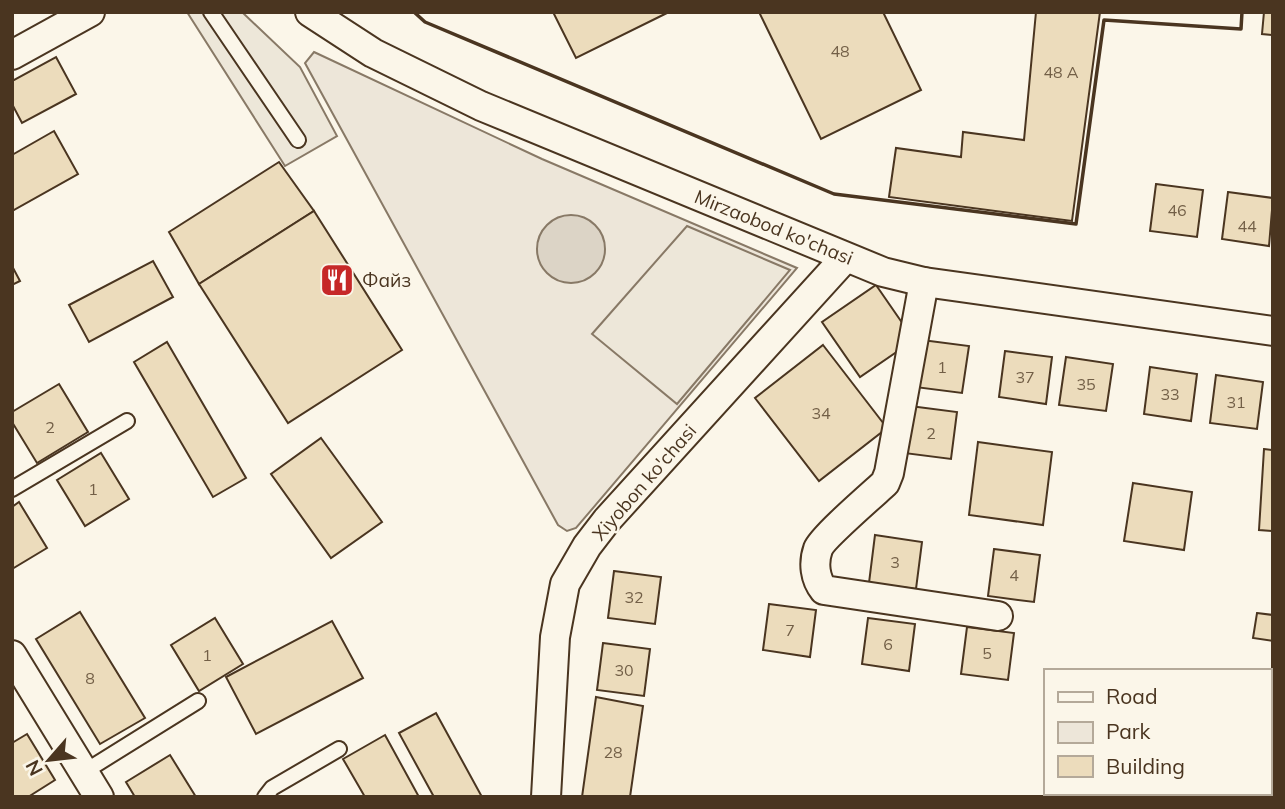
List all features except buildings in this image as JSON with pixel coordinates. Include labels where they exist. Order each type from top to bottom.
[{"type":"street","points":[[12,55],[90,12]]},
{"type":"street","name":"Mirzaobod ko'chasi","points":[[310,12],[373,52],[481,106],[883,272],[924,282],[1273,331]]},
{"type":"street","name":"Xiyobon ko'chasi","points":[[545,797],[555,637],[565,584],[587,546],[607,520],[845,258]]},
{"type":"street","points":[[924,282],[889,472],[885,483],[818,547],[815,565],[817,582],[824,590],[998,616]]},
{"type":"street","points":[[12,655],[99,797]]},
{"type":"lane","points":[[211,12],[298,140]]},
{"type":"lane","points":[[12,489],[127,421]]},
{"type":"lane","points":[[84,772],[198,701]]},
{"type":"lane","points":[[265,797],[272,788],[339,750]]},
{"type":"green space","points":[[314,52],[542,159],[797,268],[576,528],[567,531],[558,525],[305,63]]},
{"type":"shaded area","points":[[187,12],[242,12],[300,67],[337,136],[285,166]]},
{"type":"shaded area","points":[[571,215],[584,218],[595,225],[602,236],[605,249],[602,262],[595,273],[584,280],[571,283],[558,280],[547,273],[540,262],[537,249],[540,236],[547,225],[558,218]]},
{"type":"shaded area","points":[[687,226],[790,270],[677,404],[592,334]]},
{"type":"wall","points":[[414,12],[425,22],[834,194],[1076,224],[1104,20],[1241,29],[1242,12]]},
{"type":"place","name":"Файз","points":[[337,280]]}]
